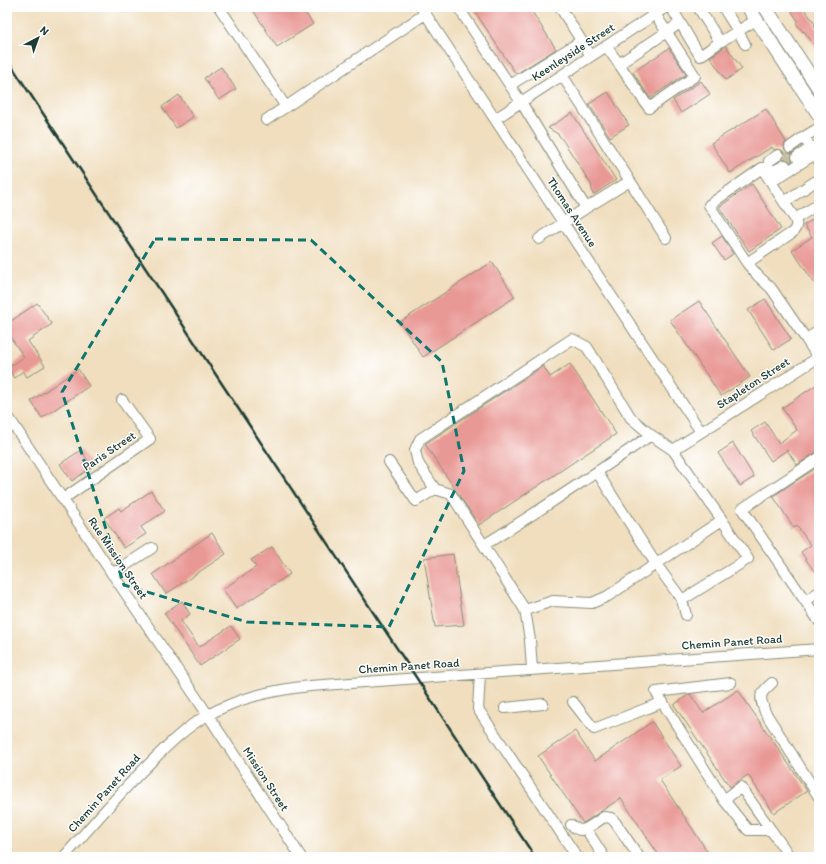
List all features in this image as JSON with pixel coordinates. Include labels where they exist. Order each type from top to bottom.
[{"type":"main road","points":[[748,7],[819,115]]},
{"type":"main road","points":[[765,7],[819,89]]},
{"type":"main road","points":[[795,78],[807,71]]},
{"type":"street","points":[[219,7],[286,107]]},
{"type":"street","points":[[458,7],[521,102],[586,208]]},
{"type":"street","points":[[560,7],[591,56]]},
{"type":"street","name":"Keenleyside Street","points":[[495,119],[666,7]]},
{"type":"street","points":[[671,7],[700,56],[756,20]]},
{"type":"street","points":[[698,7],[720,42]]},
{"type":"street","points":[[723,7],[745,44]]},
{"type":"street","points":[[266,120],[423,10]]},
{"type":"street","name":"Thomas Avenue","points":[[423,10],[701,432]]},
{"type":"street","points":[[606,46],[649,108],[695,76],[655,14]]},
{"type":"street","points":[[619,64],[680,23]]},
{"type":"street","points":[[510,85],[581,41]]},
{"type":"street","points":[[562,75],[666,238]]},
{"type":"street","points":[[771,182],[811,149],[819,128]]},
{"type":"street","points":[[793,152],[811,149]]},
{"type":"street","points":[[781,160],[774,171],[762,168],[709,205],[748,263],[758,276],[771,288],[819,358]]},
{"type":"street","points":[[748,263],[793,232],[797,224],[795,218],[771,182],[766,170]]},
{"type":"street","points":[[784,202],[819,179]]},
{"type":"street","points":[[539,239],[630,180]]},
{"type":"street","points":[[795,218],[819,204]]},
{"type":"street","points":[[806,339],[819,331]]},
{"type":"street","points":[[532,669],[530,640],[525,610],[451,494],[435,489],[418,463],[415,450],[420,439],[572,339],[586,347],[632,418],[650,434],[673,450],[748,559],[682,600]]},
{"type":"street","name":"Stapleton Street","points":[[673,450],[819,358]]},
{"type":"street","name":"Paris Street","points":[[63,499],[150,439],[122,400]]},
{"type":"street","name":"Rue Mission Street","points":[[7,415],[112,574],[208,715]]},
{"type":"street","points":[[484,545],[597,472],[650,434]]},
{"type":"street","points":[[819,458],[742,510],[819,621]]},
{"type":"street","points":[[389,462],[416,501],[435,489]]},
{"type":"street","points":[[597,472],[656,564],[682,600],[686,615]]},
{"type":"street","points":[[525,610],[553,601],[592,603],[608,596],[722,520]]},
{"type":"street","points":[[112,574],[152,548]]},
{"type":"street","points":[[805,601],[819,592]]},
{"type":"street","name":"Chemin Panet Road","points":[[64,857],[131,782],[169,744],[208,715],[231,704],[263,693],[286,689],[532,669],[819,649]]},
{"type":"street","points":[[480,674],[478,709],[577,857]]},
{"type":"street","points":[[731,682],[656,692],[724,800],[748,830],[771,830]]},
{"type":"street","points":[[772,683],[763,690],[760,699],[765,712],[819,797]]},
{"type":"street","points":[[573,702],[594,729],[663,702]]},
{"type":"street","points":[[505,708],[543,704]]},
{"type":"street","name":"Mission Street","points":[[208,715],[301,857]]},
{"type":"street","points":[[724,800],[741,787],[790,857]]},
{"type":"street","points":[[572,825],[581,830],[586,829],[604,817],[611,818],[639,857]]},
{"type":"street","points":[[586,829],[604,857]]},
{"type":"highlighted area","points":[[155,239],[311,240],[442,362],[464,471],[389,627],[247,622],[124,585],[62,392]]},
{"type":"building","points":[[251,7],[301,7],[313,24],[277,47]]},
{"type":"building","points":[[472,7],[529,7],[556,49],[516,74]]},
{"type":"building","points":[[789,7],[803,7],[815,24],[814,25],[819,33],[819,52],[804,31],[803,32],[796,23],[798,21]]},
{"type":"building","points":[[726,46],[742,69],[726,80],[710,57]]},
{"type":"building","points":[[669,48],[686,74],[650,98],[633,72]]},
{"type":"building","points":[[221,67],[236,89],[219,100],[204,78]]},
{"type":"building","points":[[701,81],[710,94],[681,113],[673,100]]},
{"type":"building","points":[[608,92],[629,125],[610,137],[589,104]]},
{"type":"building","points":[[179,95],[193,117],[176,128],[162,107]]},
{"type":"building","points":[[766,109],[786,142],[784,145],[785,150],[788,153],[792,153],[792,161],[783,159],[783,151],[778,149],[774,150],[772,147],[730,173],[711,143]]},
{"type":"building","points":[[572,113],[616,180],[593,195],[591,184],[564,142],[558,134],[548,128]]},
{"type":"building","points":[[752,184],[781,229],[749,251],[719,207]]},
{"type":"building","points":[[819,215],[819,290],[792,250],[812,237],[804,225]]},
{"type":"building","points":[[722,236],[733,254],[724,260],[712,243]]},
{"type":"building","points":[[492,262],[515,297],[423,357],[400,322]]},
{"type":"building","points":[[765,299],[791,339],[774,350],[748,310]]},
{"type":"building","points":[[699,301],[750,377],[721,396],[670,320]]},
{"type":"building","points":[[37,303],[52,324],[28,341],[45,366],[27,377],[23,371],[14,378],[8,368],[24,357],[7,332],[7,324]]},
{"type":"building","points":[[570,364],[616,434],[479,525],[425,444],[543,366],[550,377]]},
{"type":"building","points":[[78,369],[89,386],[42,418],[31,401]]},
{"type":"building","points":[[819,383],[819,452],[797,465],[787,450],[771,461],[751,431],[765,422],[779,443],[797,430],[782,408]]},
{"type":"building","points":[[733,443],[754,477],[740,486],[718,453]]},
{"type":"building","points":[[81,450],[92,467],[72,481],[60,464]]},
{"type":"building","points":[[819,466],[819,568],[814,571],[801,552],[811,545],[797,526],[794,528],[773,496]]},
{"type":"building","points":[[151,491],[165,511],[141,527],[146,534],[124,548],[104,518],[119,508],[121,511]]},
{"type":"building","points":[[212,533],[226,554],[166,594],[153,574]]},
{"type":"building","points":[[272,547],[290,574],[236,609],[223,589],[256,567],[251,560]]},
{"type":"building","points":[[453,554],[464,625],[435,627],[424,558]]},
{"type":"building","points":[[182,601],[190,614],[181,621],[199,647],[231,626],[240,639],[200,666],[164,613]]},
{"type":"building","points":[[738,690],[807,791],[774,813],[748,775],[730,787],[674,705],[690,694],[703,713]]},
{"type":"building","points":[[652,722],[681,766],[660,780],[711,857],[660,857],[621,798],[583,823],[538,756],[575,731],[595,761]]},
{"type":"tunnel","points":[[781,160],[794,152]]},
{"type":"railway","points":[[7,59],[535,857]]}]
